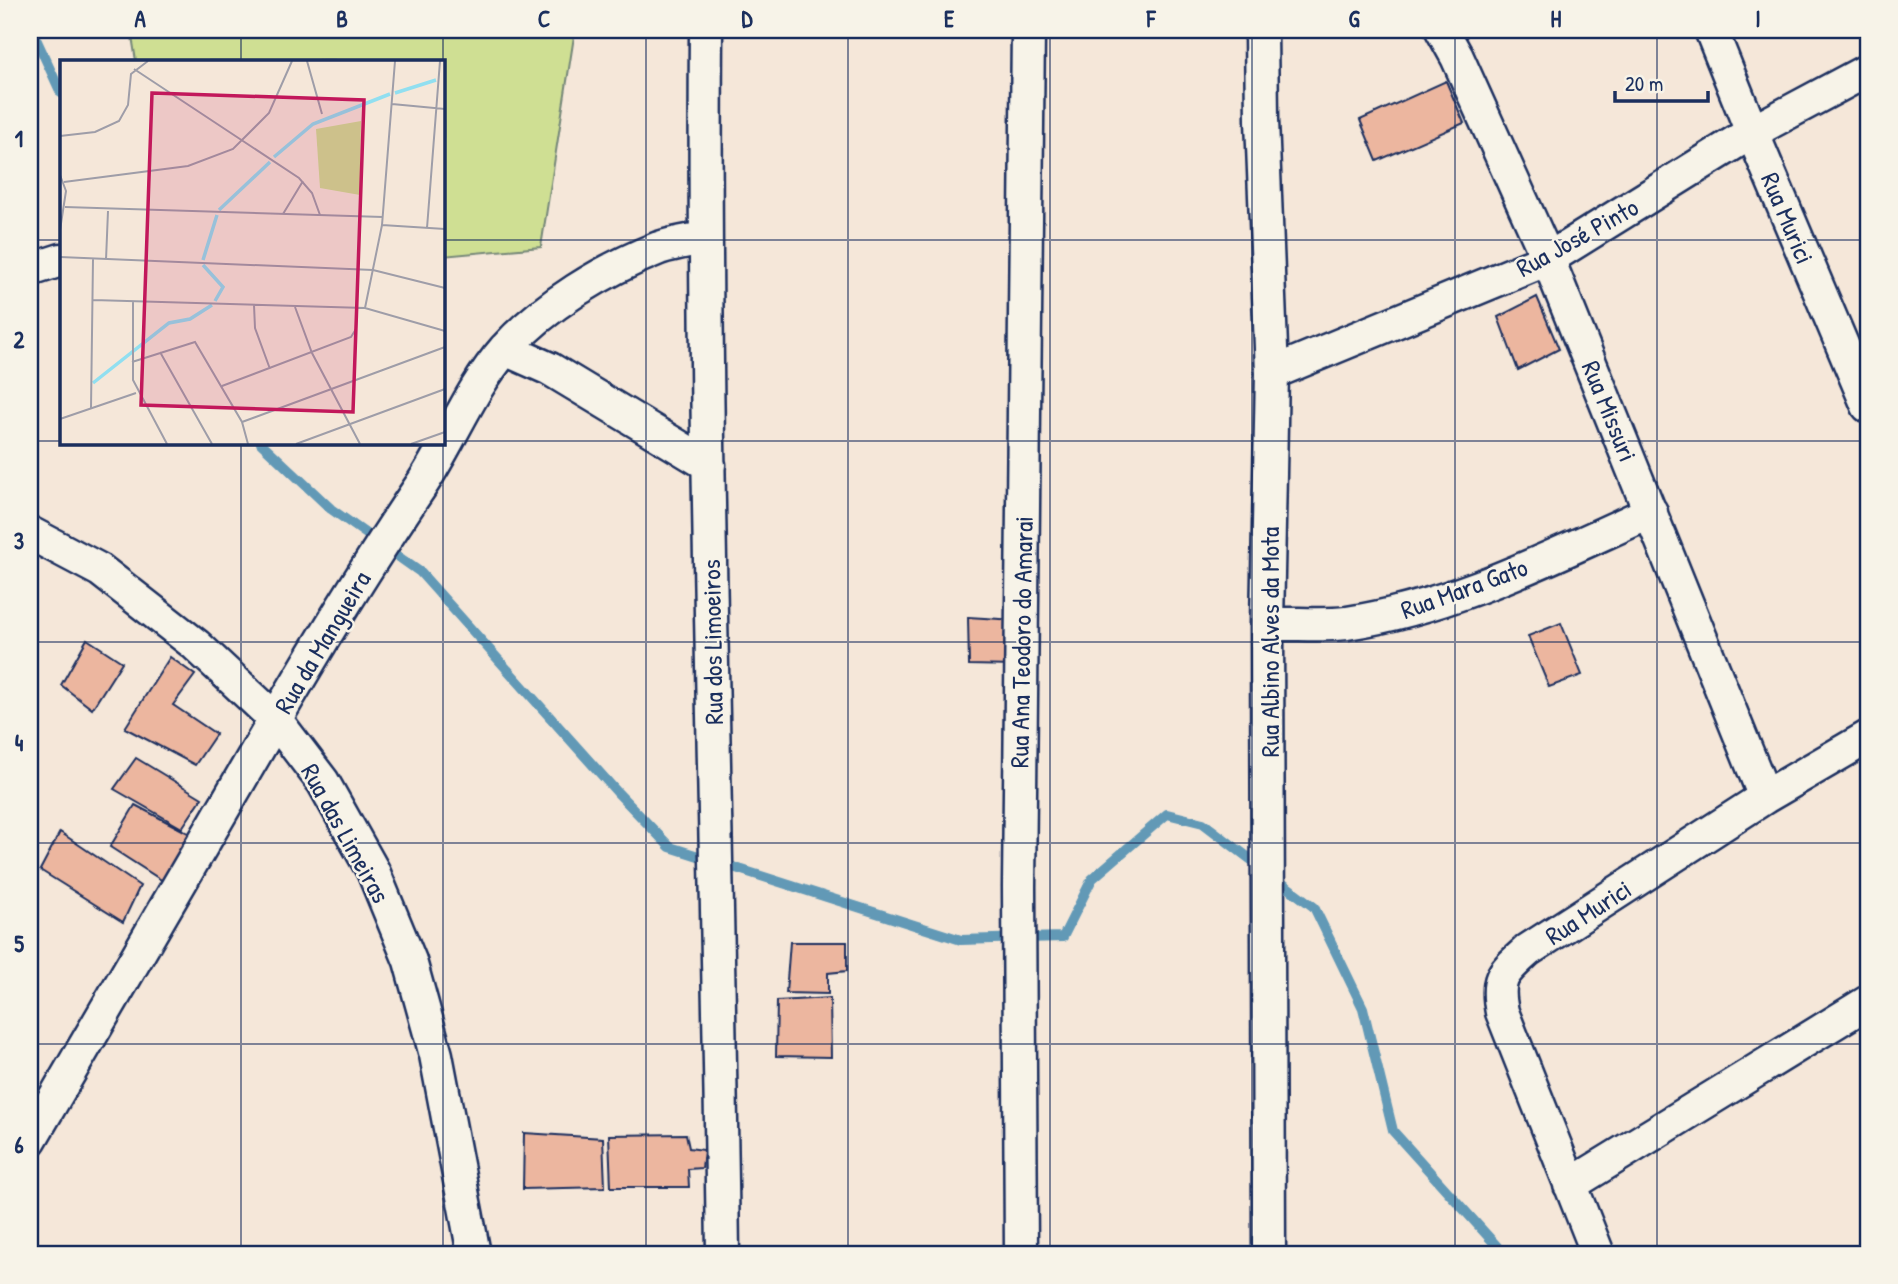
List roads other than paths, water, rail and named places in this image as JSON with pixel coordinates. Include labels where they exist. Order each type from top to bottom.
[{"type":"street","name":"Rua dos Limoeiros","points":[[706,30],[704,238],[719,912],[723,1254]]},
{"type":"street","name":"Rua Ana Teodoro do Amarai","points":[[1021,1254],[1019,887],[1028,30]]},
{"type":"street","name":"Rua Albino Alves da Mota","points":[[1261,30],[1272,373],[1267,624],[1269,1254]]},
{"type":"street","name":"Rua Missuri","points":[[1442,30],[1457,57],[1548,260],[1765,797]]},
{"type":"street","name":"Rua Murici","points":[[1711,30],[1868,406]]},
{"type":"street","name":"Rua José Pinto","points":[[1272,373],[1548,260],[1752,132],[1868,70]]},
{"type":"street","name":"Rua da Mangueira","points":[[30,1140],[275,719],[354,588],[438,460],[485,374],[505,349],[531,324],[573,293],[623,264],[662,247],[704,238]]},
{"type":"street","points":[[30,271],[60,260]]},
{"type":"street","points":[[505,349],[550,369],[709,465]]},
{"type":"street","name":"Rua Mara Gato","points":[[1267,624],[1345,623],[1406,611],[1533,564],[1651,512]]},
{"type":"street","name":"Rua das Limeiras","points":[[30,533],[100,570],[196,645],[275,719],[323,782],[373,872],[410,961],[436,1055],[474,1254]]},
{"type":"street","name":"Rua Murici","points":[[1598,1254],[1502,1012],[1498,991],[1505,971],[1528,950],[1765,797],[1868,737]]},
{"type":"street","points":[[1570,1185],[1868,1002]]},
{"type":"waterway","points":[[32,30],[60,91]]},
{"type":"waterway","points":[[262,444],[331,509],[420,572],[617,792],[670,847],[961,940],[1063,937],[1092,879],[1167,814],[1203,823],[1262,868]]},
{"type":"waterway","points":[[1274,877],[1314,907],[1363,1008],[1393,1131],[1504,1254]]}]
